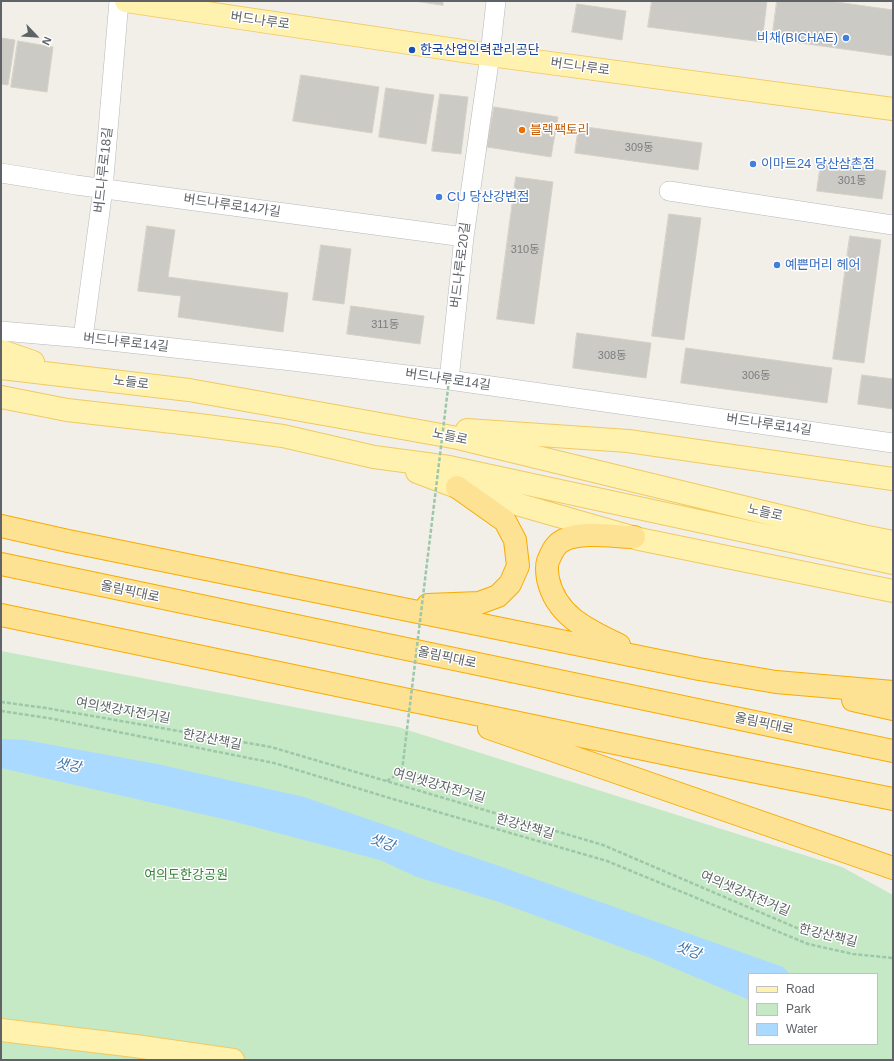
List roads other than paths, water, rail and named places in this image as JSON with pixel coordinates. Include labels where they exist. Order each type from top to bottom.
[{"type":"highway","points":[[392,606],[479,603],[498,596],[510,584],[518,566],[515,540],[505,521],[457,487]]},
{"type":"highway","points":[[1,526],[68,541],[647,658],[776,682],[893,709]]},
{"type":"highway","points":[[634,537],[583,536],[564,540],[553,548],[546,566],[550,590],[563,610],[586,628],[647,658]]},
{"type":"highway","name":"올림픽대로","points":[[1,564],[893,751]]},
{"type":"highway","points":[[1,615],[893,799]]},
{"type":"highway","points":[[776,682],[893,692]]},
{"type":"highway","points":[[406,699],[893,868]]},
{"type":"highway","points":[[869,859],[893,874]]},
{"type":"main road","name":"버드나루로","points":[[126,1],[490,55],[893,109]]},
{"type":"main road","points":[[1,351],[74,376]]},
{"type":"main road","name":"노들로","points":[[1,368],[189,390],[458,438],[850,533],[893,542]]},
{"type":"main road","name":"노들로","points":[[1,397],[67,410],[283,436],[374,457],[449,467],[893,563]]},
{"type":"main road","points":[[1,413],[67,410]]},
{"type":"main road","points":[[385,425],[628,441],[893,479]]},
{"type":"main road","points":[[374,457],[457,487],[634,537],[893,591]]},
{"type":"main road","points":[[1,1030],[135,1046],[233,1060]]},
{"type":"street","name":"버드나루로18길","points":[[83,338],[102,189],[119,1]]},
{"type":"street","name":"버드나루로20길","points":[[449,380],[464,237],[490,55],[496,1]]},
{"type":"street","name":"버드나루로14가길","points":[[1,173],[102,189],[464,237]]},
{"type":"street","points":[[669,191],[893,225]]},
{"type":"street","name":"버드나루로14길","points":[[1,331],[83,338],[449,380],[893,443]]},
{"type":"water","name":"샛강","points":[[1,739],[25,740],[157,764],[304,797],[783,967],[789,973],[748,973],[748,1000],[653,959],[496,901],[417,877],[380,860],[232,821],[1,768]]},
{"type":"place","name":"비채(BICHAE)","points":[[846,38]]},
{"type":"place","name":"한국산업인력관리공단","points":[[412,50]]},
{"type":"place","name":"블랙팩토리","points":[[522,130]]},
{"type":"place","name":"이마트24 당산삼촌점","points":[[753,164]]},
{"type":"place","name":"CU 당산강변점","points":[[439,197]]},
{"type":"place","name":"예쁜머리 헤어","points":[[777,265]]},
{"type":"park label","name":"여의도한강공원","points":[[186,875]]}]
